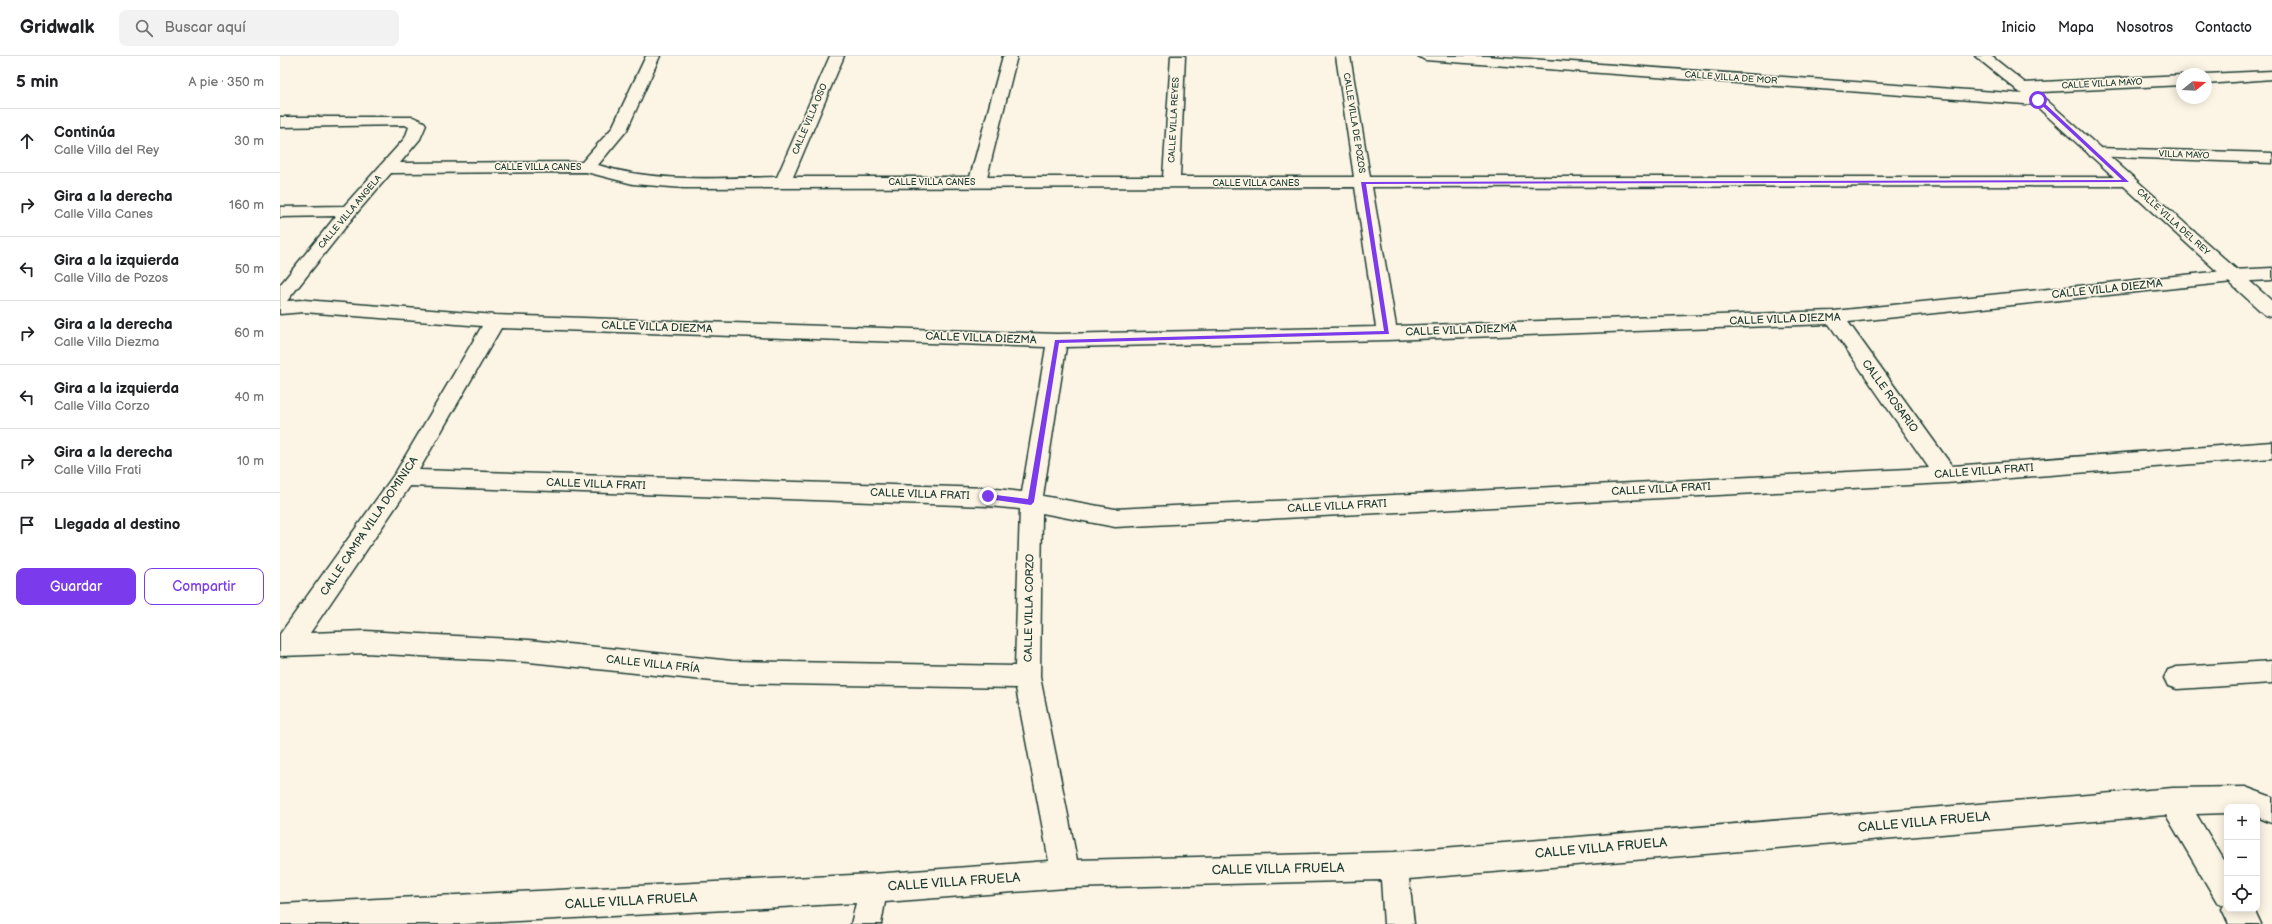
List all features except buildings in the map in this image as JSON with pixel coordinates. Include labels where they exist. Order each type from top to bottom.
[{"type":"street","points":[[587,167],[619,130],[653,56]]},
{"type":"street","name":"CALLE VILLA OSO","points":[[783,182],[837,56]]},
{"type":"street","points":[[977,182],[1010,56]]},
{"type":"street","name":"CALLE VILLA REYES","points":[[1171,183],[1178,56]]},
{"type":"street","name":"CALLE VILLA DE POZOS","points":[[1343,56],[1387,332]]},
{"type":"street","name":"CALLE VILLA DE MOR","points":[[1425,56],[2038,100]]},
{"type":"street","name":"CALLE VILLA DEL REY","points":[[1982,56],[2038,100],[2272,311]]},
{"type":"street","points":[[2212,79],[2272,75]]},
{"type":"street","name":"CALLE VILLA MAYO","points":[[2023,88],[2176,80]]},
{"type":"street","name":"CALLE VILLA ANGELA","points":[[280,122],[407,120],[418,125],[412,139],[348,211],[280,298]]},
{"type":"street","name":"VILLA MAYO","points":[[2096,153],[2272,158]]},
{"type":"street","name":"CALLE VILLA CANES","points":[[386,168],[587,167],[607,175],[642,180],[783,182],[1363,183],[2127,181]]},
{"type":"street","points":[[280,212],[348,211]]},
{"type":"street","name":"CALLE VILLA DIEZMA","points":[[280,308],[304,306],[495,321],[1057,341],[1834,317],[2233,276],[2272,274]]},
{"type":"street","name":"CALLE ROSARIO","points":[[1834,317],[1946,475]]},
{"type":"street","name":"CALLE CAMPA VILLA DOMINICA","points":[[284,645],[404,478],[495,321]]},
{"type":"street","name":"CALLE VILLA CORZO","points":[[1057,341],[1031,502],[1027,677],[1066,874]]},
{"type":"street","name":"CALLE VILLA FRATI","points":[[404,478],[988,496],[1031,502],[1115,518],[1946,475],[2272,450]]},
{"type":"street","name":"CALLE VILLA FRÍA","points":[[284,645],[365,642],[529,651],[732,672],[1027,677]]},
{"type":"street","points":[[2177,678],[2272,672]]},
{"type":"street","name":"CALLE VILLA FRUELA","points":[[280,919],[490,916],[1066,874],[1394,866],[2173,801],[2245,800],[2272,810]]},
{"type":"street","points":[[2173,801],[2224,887]]},
{"type":"street","points":[[1394,866],[1399,924]]},
{"type":"street","points":[[866,924],[873,888]]},
{"type":"street","points":[[2239,912],[2246,924]]},
{"type":"route","points":[[988,496],[1031,502],[1057,341],[1387,332],[1363,183],[2127,181],[2038,100]]}]
